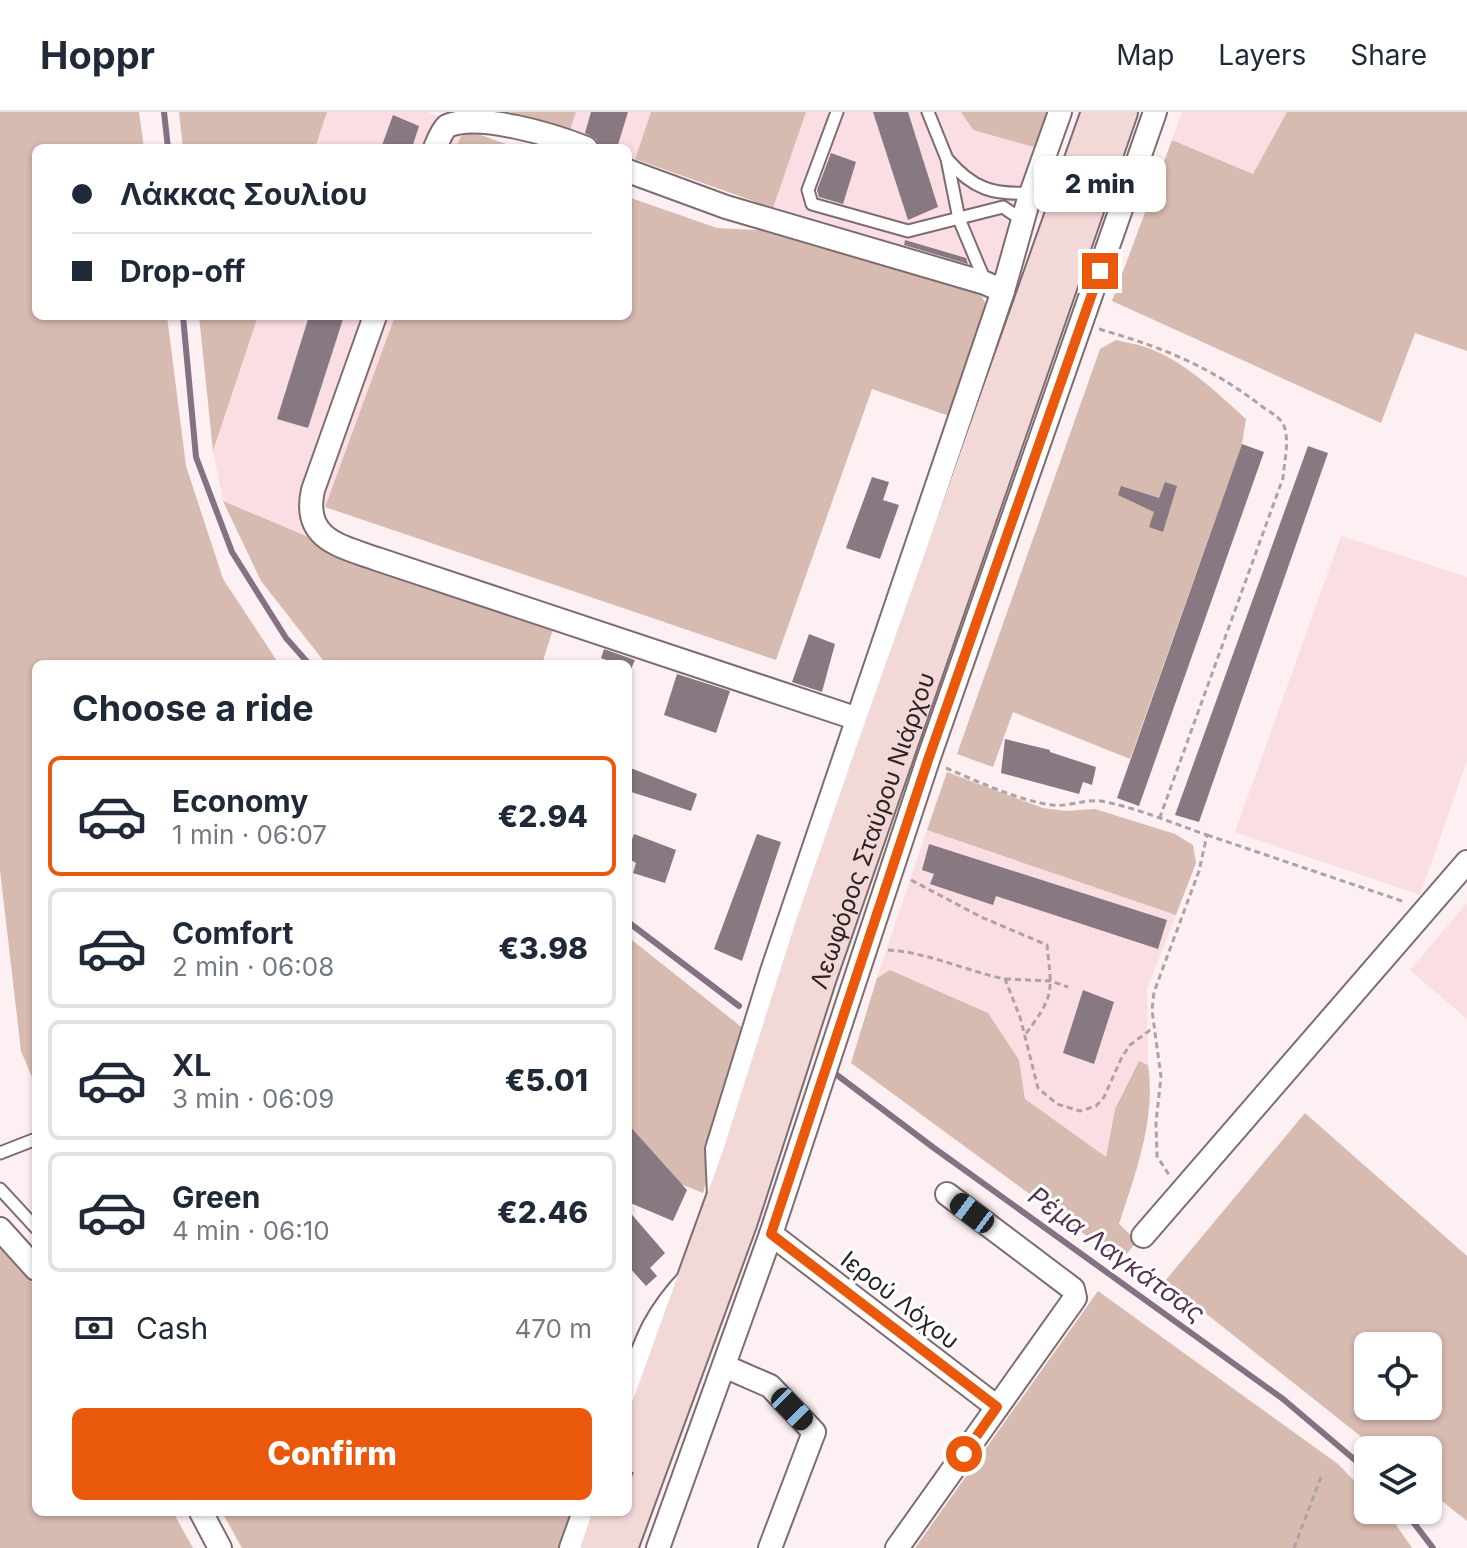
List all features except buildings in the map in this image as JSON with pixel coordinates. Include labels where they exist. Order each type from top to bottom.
[{"type":"main road","name":"Λεωφόρος Σταύρου Νιάρχου","points":[[632,1447],[719,1209],[809,929],[1097,112]]},
{"type":"main road","name":"Λεωφόρος Σταύρου Νιάρχου","points":[[631,1545],[742,1221],[821,977],[1122,112]]},
{"type":"main road","points":[[596,1548],[607,1516]]},
{"type":"street","points":[[719,1209],[717,1149],[772,971],[858,719],[994,287],[1014,258],[1022,220],[1060,112]]},
{"type":"street","points":[[658,1548],[771,1234],[928,760],[1155,112]]},
{"type":"street","points":[[437,144],[447,126],[465,116],[479,115],[509,121],[575,144]]},
{"type":"street","points":[[632,173],[749,215],[994,287]]},
{"type":"street","points":[[374,320],[313,490],[311,517],[324,536],[377,559],[858,719]]},
{"type":"street","points":[[1143,1236],[1467,862]]},
{"type":"street","points":[[897,1548],[1075,1298],[1073,1289],[947,1194]]},
{"type":"street","points":[[0,1229],[32,1265]]},
{"type":"street","name":"Ιερού Λόχου","points":[[771,1234],[997,1407]]},
{"type":"street","points":[[632,1380],[651,1328],[667,1302],[696,1272]]},
{"type":"street","points":[[724,1366],[770,1386],[814,1432],[770,1548]]},
{"type":"street","points":[[203,1516],[220,1548]]},
{"type":"street","points":[[571,1548],[583,1516]]},
{"type":"lane","points":[[837,112],[808,190],[812,204],[908,231],[1003,207],[1022,220]]},
{"type":"lane","points":[[928,112],[947,159],[959,219],[994,287]]},
{"type":"lane","points":[[947,159],[962,177],[990,192],[1031,193]]},
{"type":"lane","points":[[0,1153],[32,1141]]},
{"type":"lane","points":[[0,1189],[32,1224]]},
{"type":"path","points":[[1081,323],[1162,348],[1196,363],[1240,389],[1279,418],[1285,429],[1283,478],[1160,817]]},
{"type":"path","points":[[928,760],[1048,805],[1098,801],[1160,817],[1426,909]]},
{"type":"path","points":[[1183,1189],[1163,1170],[1157,1156],[1156,1122],[1161,1077],[1152,1010],[1156,981],[1199,871],[1207,835]]},
{"type":"path","points":[[888,880],[906,878],[914,881],[981,917],[1047,945],[1051,992],[1045,1007],[1025,1035]]},
{"type":"path","points":[[864,950],[915,954],[975,973],[1005,979],[1051,981],[1068,987]]},
{"type":"path","points":[[1005,979],[1025,1035],[1038,1088],[1057,1104],[1080,1111],[1096,1106],[1104,1097],[1130,1045],[1154,1027]]},
{"type":"path","points":[[1294,1548],[1321,1477]]},
{"type":"shaded area","points":[[0,112],[139,112],[143,144],[32,144],[32,320],[168,320],[186,466],[223,579],[276,660],[32,660],[32,1077],[21,1051],[0,870]]},
{"type":"shaded area","points":[[179,112],[327,112],[316,144],[183,144]]},
{"type":"shaded area","points":[[327,112],[428,112],[464,129],[458,144],[316,144]]},
{"type":"shaded area","points":[[510,112],[576,112],[569,133]]},
{"type":"shaded area","points":[[576,112],[651,112],[635,159],[632,158],[632,144],[597,144],[569,133]]},
{"type":"shaded area","points":[[651,112],[806,112],[773,208],[635,159]]},
{"type":"shaded area","points":[[806,112],[961,112],[973,130],[1037,148],[999,271],[979,278],[771,213]]},
{"type":"shaded area","points":[[961,112],[1048,112],[1037,148],[973,130]]},
{"type":"shaded area","points":[[1182,112],[1287,112],[1253,174],[1172,140]]},
{"type":"shaded area","points":[[1287,112],[1467,112],[1467,351],[1415,333],[1381,423],[1112,301],[1172,140],[1253,174]]},
{"type":"shaded area","points":[[464,129],[506,144],[458,144]]},
{"type":"shaded area","points":[[632,198],[717,228],[776,231],[977,287],[991,314],[955,418],[872,389],[776,660],[325,507],[394,320],[632,320]]},
{"type":"shaded area","points":[[199,320],[257,320],[213,451]]},
{"type":"shaded area","points":[[257,320],[394,320],[313,539],[223,501],[213,451]]},
{"type":"shaded area","points":[[1116,340],[1162,354],[1212,389],[1246,419],[1242,444],[1130,759],[1013,712],[993,767],[957,754],[1100,349]]},
{"type":"shaded area","points":[[223,501],[332,547],[555,623],[543,660],[323,660],[261,581]]},
{"type":"shaded area","points":[[1341,536],[1467,577],[1467,761],[1420,895],[1235,832]]},
{"type":"shaded area","points":[[947,772],[1043,808],[1066,811],[1095,809],[1175,834],[1193,845],[1196,863],[1176,915],[927,830]]},
{"type":"shaded area","points":[[927,830],[1176,915],[1147,989],[1148,1065],[1139,1061],[1115,1109],[1106,1158],[1025,1099],[1019,1060],[890,970],[877,978]]},
{"type":"shaded area","points":[[1467,903],[1467,1019],[1410,970]]},
{"type":"shaded area","points":[[632,940],[744,1029],[712,1127],[709,1170],[703,1193],[681,1184],[632,1129]]},
{"type":"shaded area","points":[[890,970],[988,1013],[1019,1060],[1025,1099],[1106,1157],[1115,1109],[1139,1061],[1148,1065],[1147,1125],[1119,1224],[1137,1241],[1121,1261],[851,1063],[877,978]]},
{"type":"shaded area","points":[[1305,1113],[1467,1256],[1467,1521],[1442,1501],[1442,1436],[1360,1436],[1165,1281]]},
{"type":"shaded area","points":[[0,1248],[32,1283],[32,1516],[175,1516],[193,1548],[0,1548]]},
{"type":"shaded area","points":[[1098,1291],[1338,1464],[1354,1481],[1354,1524],[1395,1524],[1412,1548],[915,1548]]},
{"type":"shaded area","points":[[224,1516],[573,1516],[561,1548],[242,1548]]},
{"type":"waterway","name":"Ρέμα Λαγκάτσας","points":[[164,112],[168,144]]},
{"type":"waterway","name":"Ρέμα Λαγκάτσας","points":[[183,320],[196,457],[232,552],[286,638],[305,660]]},
{"type":"waterway","name":"Ρέμα Λαγκάτσας","points":[[632,925],[739,1006]]},
{"type":"waterway","name":"Ρέμα Λαγκάτσας","points":[[837,1075],[1283,1399],[1354,1459]]},
{"type":"waterway","name":"Ρέμα Λαγκάτσας","points":[[1415,1524],[1433,1548]]},
{"type":"route","points":[[964,1454],[997,1407],[771,1234],[928,760],[1100,271]]}]
